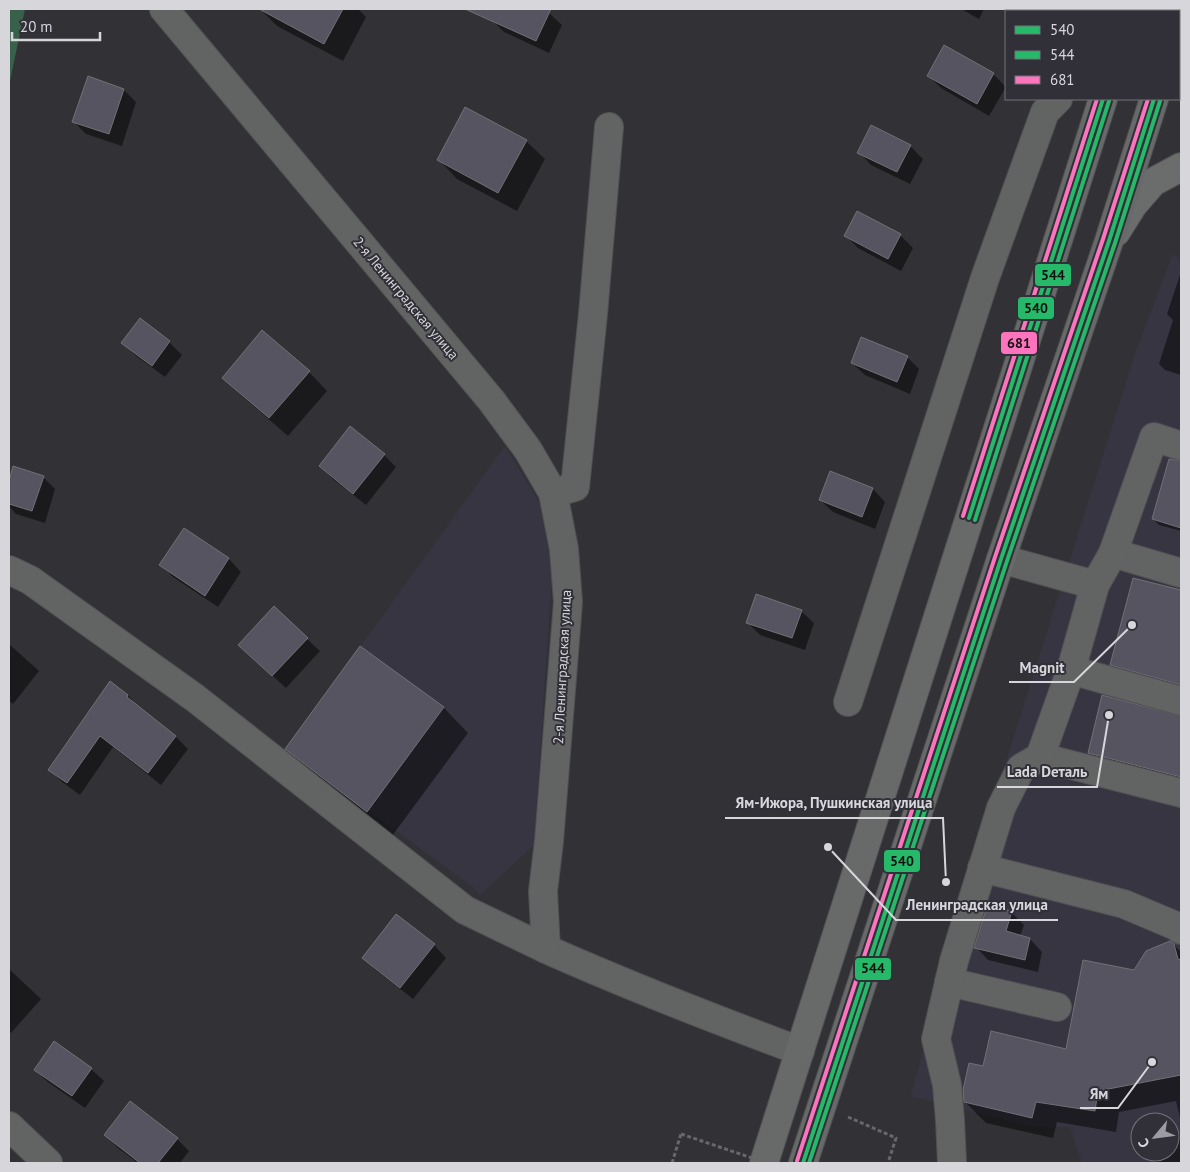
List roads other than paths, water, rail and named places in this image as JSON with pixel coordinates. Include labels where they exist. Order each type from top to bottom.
[{"type":"highway","points":[[765,1163],[1097,100]]},
{"type":"highway","points":[[803,1163],[1001,559],[1109,241],[1154,100]]},
{"type":"main road","points":[[1109,241],[1133,205],[1153,182],[1181,167]]},
{"type":"street","name":"2-я Ленинградская улица","points":[[164,9],[491,400],[528,450],[553,493],[564,549],[568,602],[549,841],[543,891],[546,948]]},
{"type":"street","points":[[848,702],[991,260],[1045,112],[1057,100]]},
{"type":"street","points":[[553,493],[575,487],[593,314],[609,127]]},
{"type":"street","points":[[952,1163],[947,1085],[936,1039],[949,982],[1001,808],[1021,768],[1040,757],[1071,670],[1094,585],[1113,553],[1154,437],[1181,446]]},
{"type":"street","points":[[1113,553],[1181,573]]},
{"type":"street","points":[[1001,559],[1094,585]]},
{"type":"street","points":[[9,570],[30,580],[195,698],[465,910],[618,981],[724,1023],[800,1050]]},
{"type":"street","points":[[1071,670],[1181,701]]},
{"type":"street","points":[[1040,757],[1181,793]]},
{"type":"street","points":[[982,868],[1124,904],[1168,922],[1181,930]]},
{"type":"street","points":[[949,982],[1057,1007]]},
{"type":"street","points":[[9,1126],[48,1163]]},
{"type":"place","name":"Magnit","points":[[1132,625]]},
{"type":"place","name":"Lada Dеталь","points":[[1109,715]]},
{"type":"place","name":"Ленинградская улица","points":[[828,847]]},
{"type":"place","name":"Ям-Ижора, Пушкинская улица","points":[[946,882]]},
{"type":"place","name":"Ям","points":[[1152,1062]]}]
